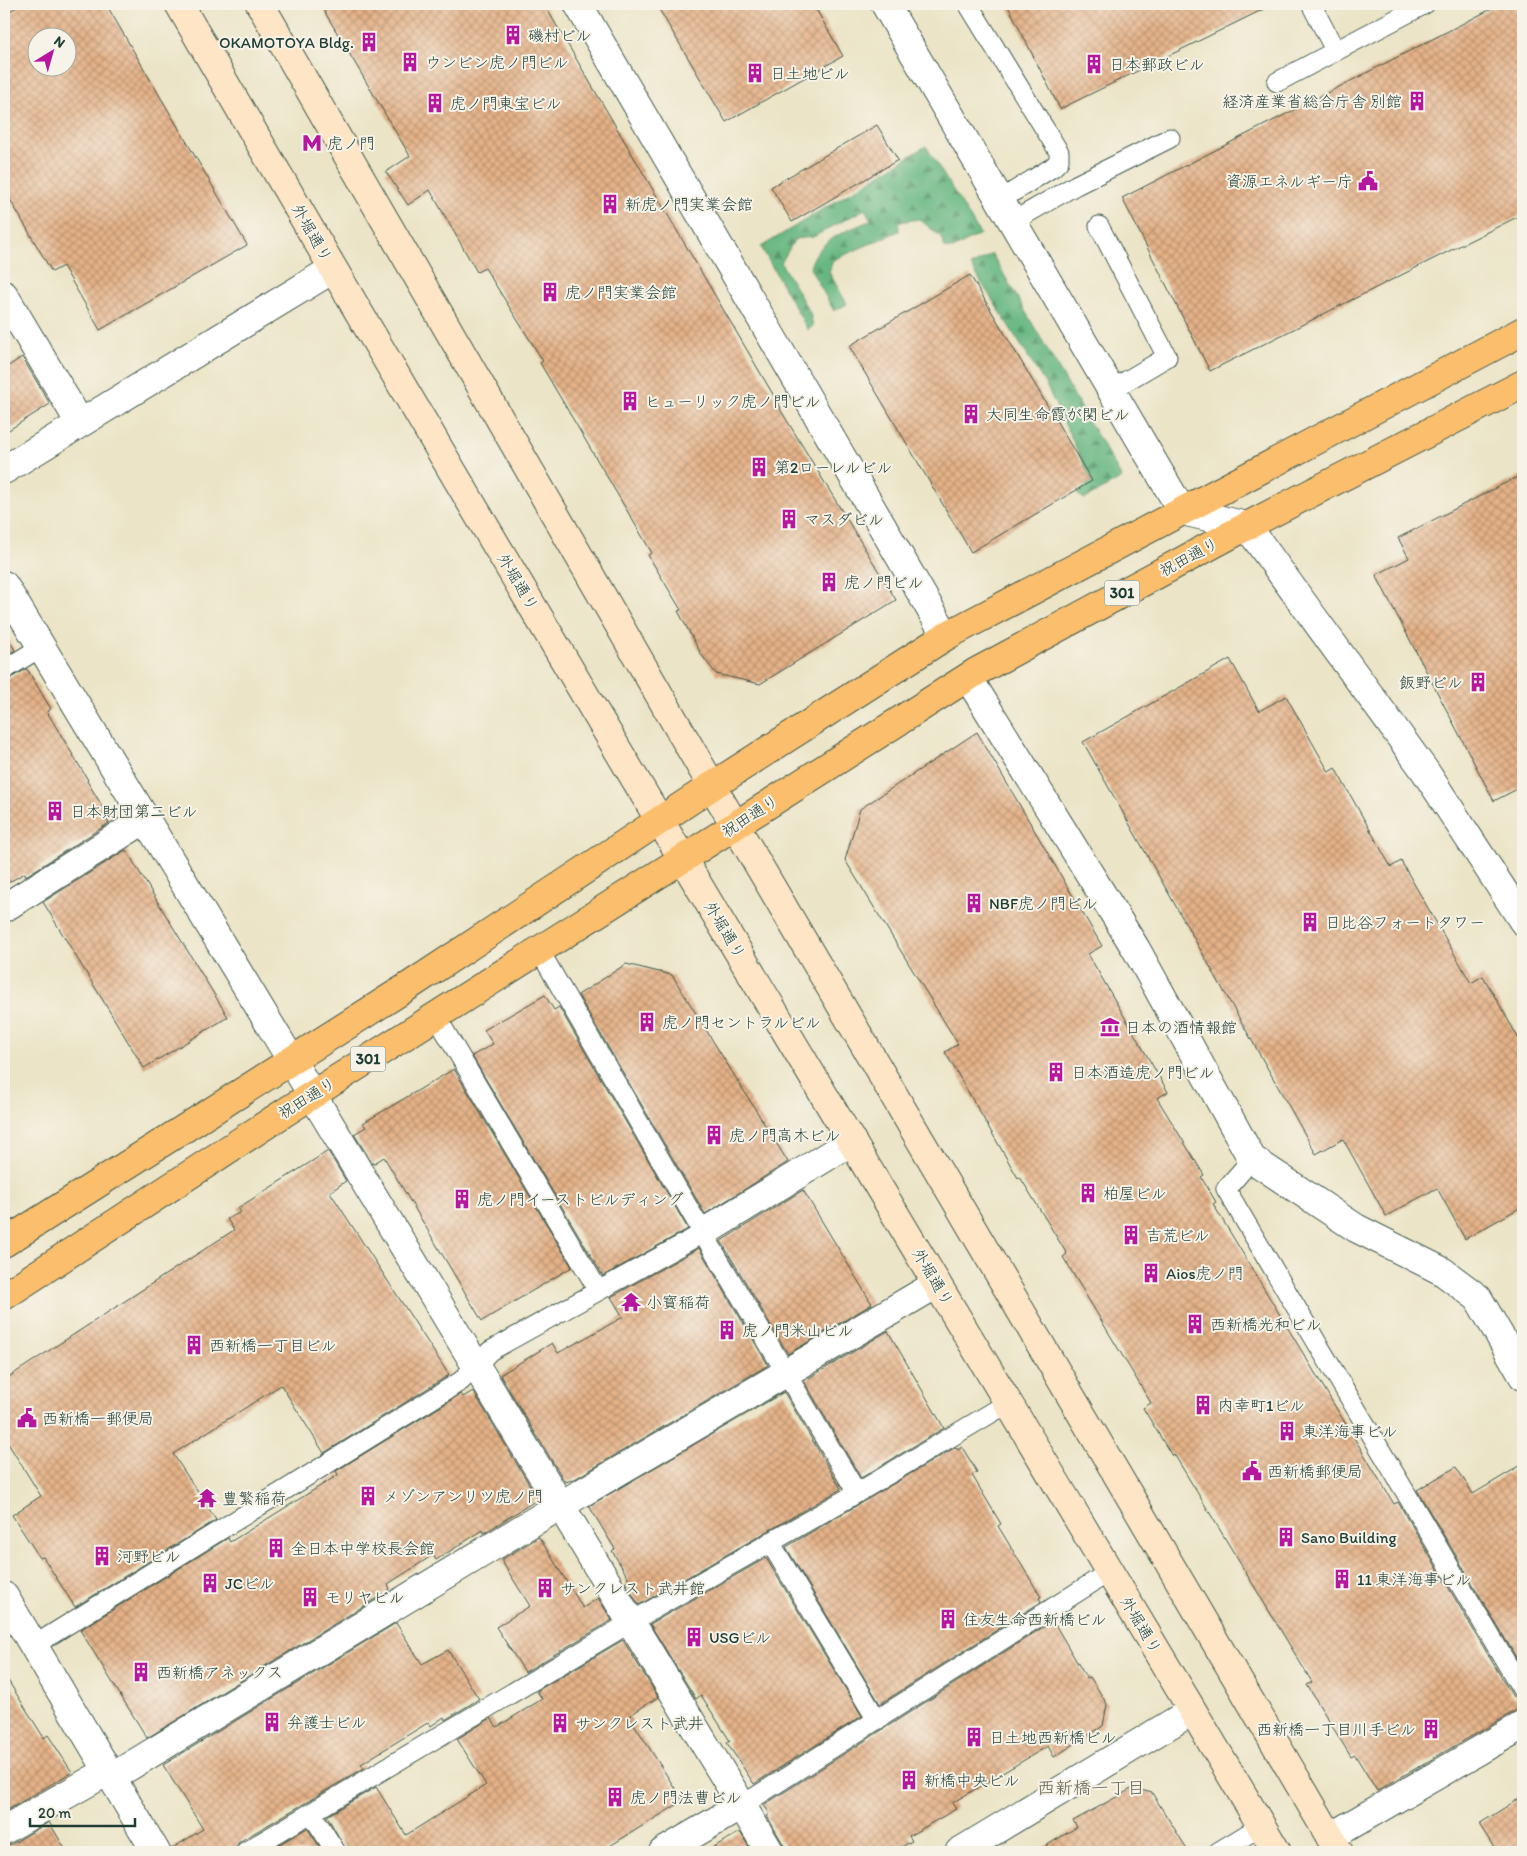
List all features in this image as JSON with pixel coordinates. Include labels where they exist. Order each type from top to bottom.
[{"type":"main road","name":"外堀通り","points":[[179,4],[333,269],[660,820],[1277,1852]]},
{"type":"main road","points":[[260,4],[735,826],[1334,1845]]},
{"type":"main road","name":"301","points":[[4,1243],[412,984],[712,786],[946,636],[1523,331]]},
{"type":"main road","name":"祝田通り","points":[[4,1296],[436,1016],[968,679],[976,672],[1234,523],[1523,384]]},
{"type":"street","points":[[578,4],[946,636]]},
{"type":"street","points":[[885,4],[1182,511],[1234,523],[1425,771],[1523,921]]},
{"type":"street","points":[[4,470],[333,269]]},
{"type":"street","points":[[4,295],[80,423]]},
{"type":"street","points":[[4,586],[770,1852]]},
{"type":"street","points":[[968,679],[1136,949],[1252,1159],[1356,1228],[1442,1271],[1478,1298],[1523,1376]]},
{"type":"street","points":[[4,908],[144,820]]},
{"type":"street","points":[[703,1232],[852,1141]]},
{"type":"street","points":[[4,1830],[110,1774],[561,1505],[937,1284]]},
{"type":"street","points":[[4,1596],[156,1852]]},
{"type":"street","points":[[959,1852],[1192,1711]]},
{"type":"street","points":[[1334,1845],[1523,1724]]},
{"type":"street","points":[[663,1852],[741,1806]]},
{"type":"lane","points":[[968,4],[1058,152],[1059,160],[1006,211]]},
{"type":"lane","points":[[1311,4],[1335,50]]},
{"type":"lane","points":[[1277,82],[1425,4]]},
{"type":"lane","points":[[1006,211],[1076,185],[1170,138]]},
{"type":"lane","points":[[1099,226],[1167,357],[1111,390]]},
{"type":"lane","points":[[4,670],[41,647]]},
{"type":"lane","points":[[539,950],[857,1493]]},
{"type":"lane","points":[[436,1016],[598,1290]]},
{"type":"lane","points":[[1252,1159],[1226,1189],[1523,1692]]},
{"type":"lane","points":[[33,1646],[461,1381],[490,1351],[703,1232]]},
{"type":"lane","points":[[245,1852],[631,1622],[857,1493],[1008,1402]]},
{"type":"lane","points":[[770,1542],[877,1720]]},
{"type":"lane","points":[[741,1806],[1109,1572]]},
{"type":"lane","points":[[311,1813],[336,1852]]},
{"type":"lane","points":[[1218,1852],[1261,1826]]},
{"type":"green space","points":[[926,146],[980,234],[953,249],[945,248],[941,237],[919,219],[899,222],[899,231],[833,260],[829,272],[847,304],[834,311],[810,268],[814,258],[826,243],[871,220],[865,209],[813,237],[795,239],[781,263],[810,313],[813,326],[808,330],[761,247]]},
{"type":"green space","points":[[992,254],[1122,478],[1085,499],[1077,494],[1092,481],[1046,385],[971,266]]},
{"type":"building","points":[[22,4],[106,4],[247,245],[100,330],[63,266],[52,272],[4,189],[4,14]]},
{"type":"building","points":[[320,4],[544,4],[780,409],[896,600],[760,684],[716,674],[701,654],[678,611],[681,610],[648,555],[652,553],[540,363],[543,361],[485,268],[477,272],[430,190],[408,205],[386,172],[410,156]]},
{"type":"building","name":"日土地ビル","points":[[656,4],[813,4],[843,56],[726,122]]},
{"type":"building","name":"日本郵政ビル","points":[[1007,4],[1274,4],[1060,109]]},
{"type":"building","name":"経済産業省総合庁舎 別館","points":[[1501,4],[1523,4],[1523,214],[1210,371],[1122,198]]},
{"type":"building","points":[[877,125],[898,160],[792,222],[771,187]]},
{"type":"building","name":"大同生命霞が関ビル","points":[[970,275],[1092,481],[971,552],[849,346]]},
{"type":"building","points":[[22,357],[50,404],[4,433],[4,369]]},
{"type":"building","name":"飯野ビル","points":[[1523,474],[1523,786],[1494,801],[1376,575],[1409,558],[1398,538]]},
{"type":"building","points":[[4,631],[15,650],[4,657]]},
{"type":"building","name":"日比谷フォートタワー","points":[[1230,659],[1259,711],[1286,696],[1329,772],[1335,768],[1391,867],[1401,861],[1471,983],[1483,976],[1523,1046],[1523,1206],[1465,1239],[1437,1188],[1386,1216],[1343,1139],[1316,1154],[1083,742]]},
{"type":"building","points":[[27,669],[51,709],[47,712],[88,780],[108,816],[106,818],[109,823],[26,876],[25,873],[4,885],[4,681]]},
{"type":"building","points":[[977,732],[1102,946],[1088,954],[1168,1092],[1157,1098],[1204,1175],[1201,1177],[1216,1202],[1213,1204],[1394,1504],[1398,1502],[1513,1697],[1523,1702],[1523,1709],[1515,1711],[1377,1791],[1355,1755],[1351,1757],[1307,1685],[1312,1682],[1174,1454],[1172,1456],[1143,1408],[1151,1403],[1063,1257],[1067,1254],[1020,1177],[1018,1178],[945,1052],[958,1044],[845,860],[860,809]]},
{"type":"building","points":[[126,850],[228,1017],[144,1068],[43,902]]},
{"type":"building","points":[[626,964],[672,975],[788,1162],[705,1214],[578,995]]},
{"type":"building","points":[[545,995],[554,1010],[559,1007],[688,1229],[603,1276],[472,1056],[493,1044],[484,1030]]},
{"type":"building","name":"虎ノ門イーストビルディング","points":[[454,1069],[572,1267],[482,1321],[384,1157],[373,1164],[354,1134],[366,1127],[363,1123]]},
{"type":"building","points":[[328,1151],[346,1181],[330,1192],[449,1375],[324,1453],[281,1385],[173,1454],[216,1520],[75,1607],[43,1557],[40,1558],[12,1515],[41,1496],[4,1437],[4,1380],[234,1230],[227,1219],[241,1212],[238,1208]]},
{"type":"building","points":[[803,1190],[872,1304],[788,1354],[721,1241]]},
{"type":"building","points":[[699,1248],[768,1365],[573,1480],[565,1482],[500,1375],[552,1343],[558,1353],[623,1317],[611,1297]]},
{"type":"building","points":[[888,1331],[944,1428],[861,1478],[804,1381]]},
{"type":"building","points":[[473,1391],[538,1499],[484,1533],[483,1530],[436,1560],[433,1555],[388,1584],[390,1589],[380,1596],[147,1738],[80,1630],[228,1538],[230,1542],[338,1475],[336,1471],[461,1394],[463,1397]]},
{"type":"building","points":[[784,1392],[841,1489],[639,1605],[625,1582],[629,1579],[612,1551],[615,1549],[589,1506]]},
{"type":"building","points":[[956,1447],[958,1450],[962,1447],[977,1472],[972,1475],[1001,1524],[998,1526],[1041,1597],[1039,1598],[1041,1602],[880,1704],[786,1547]]},
{"type":"building","points":[[1523,1464],[1523,1669],[1417,1490],[1456,1467],[1473,1494]]},
{"type":"building","name":"サンクレスト武井館","points":[[539,1537],[583,1608],[598,1598],[612,1620],[525,1672],[496,1627],[530,1606],[501,1560]]},
{"type":"building","points":[[766,1558],[862,1716],[754,1784],[727,1743],[730,1741],[701,1695],[696,1699],[650,1624]]},
{"type":"building","points":[[1053,1621],[1087,1679],[1090,1677],[1107,1704],[1103,1726],[1054,1757],[1048,1746],[952,1803],[956,1809],[909,1836],[912,1841],[893,1852],[786,1852],[767,1816],[770,1814],[764,1805]]},
{"type":"building","points":[[396,1623],[422,1664],[448,1650],[479,1699],[445,1720],[444,1717],[431,1726],[429,1722],[361,1764],[364,1768],[239,1842],[234,1852],[172,1852],[171,1849],[203,1829],[163,1765]]},
{"type":"building","points":[[623,1640],[658,1697],[629,1716],[683,1801],[600,1852],[347,1852],[327,1816],[376,1787],[406,1835],[486,1785],[457,1739],[491,1718],[497,1727],[542,1699],[537,1691]]},
{"type":"building","points":[[4,1674],[44,1738],[48,1735],[72,1772],[4,1812]]},
{"type":"building","points":[[1133,1788],[1152,1793],[1189,1852],[1036,1852],[1077,1827],[1073,1821]]},
{"type":"building","points":[[1523,1796],[1523,1852],[1497,1852],[1479,1824]]},
{"type":"building","points":[[49,1822],[67,1852],[4,1852],[4,1846],[12,1844]]},
{"type":"building","points":[[307,1828],[323,1852],[267,1852]]},
{"type":"building","points":[[740,1832],[752,1852],[705,1852]]},
{"type":"place","name":"磯村ビル","points":[[513,35]]},
{"type":"place","name":"OKAMOTOYA Bldg.","points":[[369,42]]},
{"type":"place","name":"ウンビン虎ノ門ビル","points":[[410,62]]},
{"type":"place","name":"日本郵政ビル","points":[[1094,64]]},
{"type":"place","name":"日土地ビル","points":[[755,73]]},
{"type":"place","name":"経済産業省総合庁舎 別館","points":[[1417,101]]},
{"type":"place","name":"虎ノ門東宝ビル","points":[[435,103]]},
{"type":"place","name":"虎ノ門","points":[[312,143]]},
{"type":"place","name":"資源エネルギー庁","points":[[1368,181]]},
{"type":"place","name":"新虎ノ門実業会館","points":[[610,204]]},
{"type":"place","name":"虎ノ門実業会館","points":[[550,292]]},
{"type":"place","name":"ヒューリック虎ノ門ビル","points":[[630,401]]},
{"type":"place","name":"大同生命霞が関ビル","points":[[971,414]]},
{"type":"place","name":"第2ローレルビル","points":[[759,467]]},
{"type":"place","name":"マスダビル","points":[[789,519]]},
{"type":"place","name":"虎ノ門ビル","points":[[829,582]]},
{"type":"place","name":"飯野ビル","points":[[1478,682]]},
{"type":"place","name":"日本財団第二ビル","points":[[55,811]]},
{"type":"place","name":"NBF虎ノ門ビル","points":[[974,903]]},
{"type":"place","name":"日比谷フォートタワー","points":[[1310,922]]},
{"type":"place","name":"虎ノ門セントラルビル","points":[[647,1022]]},
{"type":"place","name":"日本の酒情報館","points":[[1110,1027]]},
{"type":"place","name":"日本酒造虎ノ門ビル","points":[[1056,1072]]},
{"type":"place","name":"虎ノ門高木ビル","points":[[714,1135]]},
{"type":"place","name":"柏屋ビル","points":[[1088,1193]]},
{"type":"place","name":"虎ノ門イーストビルディング","points":[[462,1199]]},
{"type":"place","name":"吉荒ビル","points":[[1131,1235]]},
{"type":"place","name":"Aios虎ノ門","points":[[1151,1273]]},
{"type":"place","name":"小寳稲荷","points":[[631,1302]]},
{"type":"place","name":"西新橋光和ビル","points":[[1195,1324]]},
{"type":"place","name":"虎ノ門米山ビル","points":[[727,1330]]},
{"type":"place","name":"西新橋一丁目ビル","points":[[194,1345]]},
{"type":"place","name":"内幸町1ビル","points":[[1203,1405]]},
{"type":"place","name":"西新橋一郵便局","points":[[27,1418]]},
{"type":"place","name":"東洋海事ビル","points":[[1287,1431]]},
{"type":"place","name":"西新橋郵便局","points":[[1252,1471]]},
{"type":"place","name":"メゾンアンリツ虎ノ門","points":[[368,1496]]},
{"type":"place","name":"豊繁稲荷","points":[[207,1498]]},
{"type":"place","name":"Sano Building","points":[[1286,1537]]},
{"type":"place","name":"全日本中学校長会館","points":[[276,1548]]},
{"type":"place","name":"河野ビル","points":[[102,1556]]},
{"type":"place","name":"11 東洋海事ビル","points":[[1342,1579]]},
{"type":"place","name":"JCビル","points":[[210,1583]]},
{"type":"place","name":"サンクレスト武井館","points":[[545,1588]]},
{"type":"place","name":"モリヤビル","points":[[310,1597]]},
{"type":"place","name":"住友生命西新橋ビル","points":[[948,1619]]},
{"type":"place","name":"USGビル","points":[[694,1637]]},
{"type":"place","name":"西新橋アネックス","points":[[141,1672]]},
{"type":"place","name":"弁護士ビル","points":[[272,1722]]},
{"type":"place","name":"サンクレスト武井","points":[[560,1723]]},
{"type":"place","name":"西新橋一丁目川手ビル","points":[[1431,1729]]},
{"type":"place","name":"日土地西新橋ビル","points":[[974,1737]]},
{"type":"place","name":"新橋中央ビル","points":[[909,1780]]},
{"type":"place","name":"虎ノ門法曹ビル","points":[[615,1797]]},
{"type":"district","name":"西新橋一丁目","points":[[1091,1788]]}]
